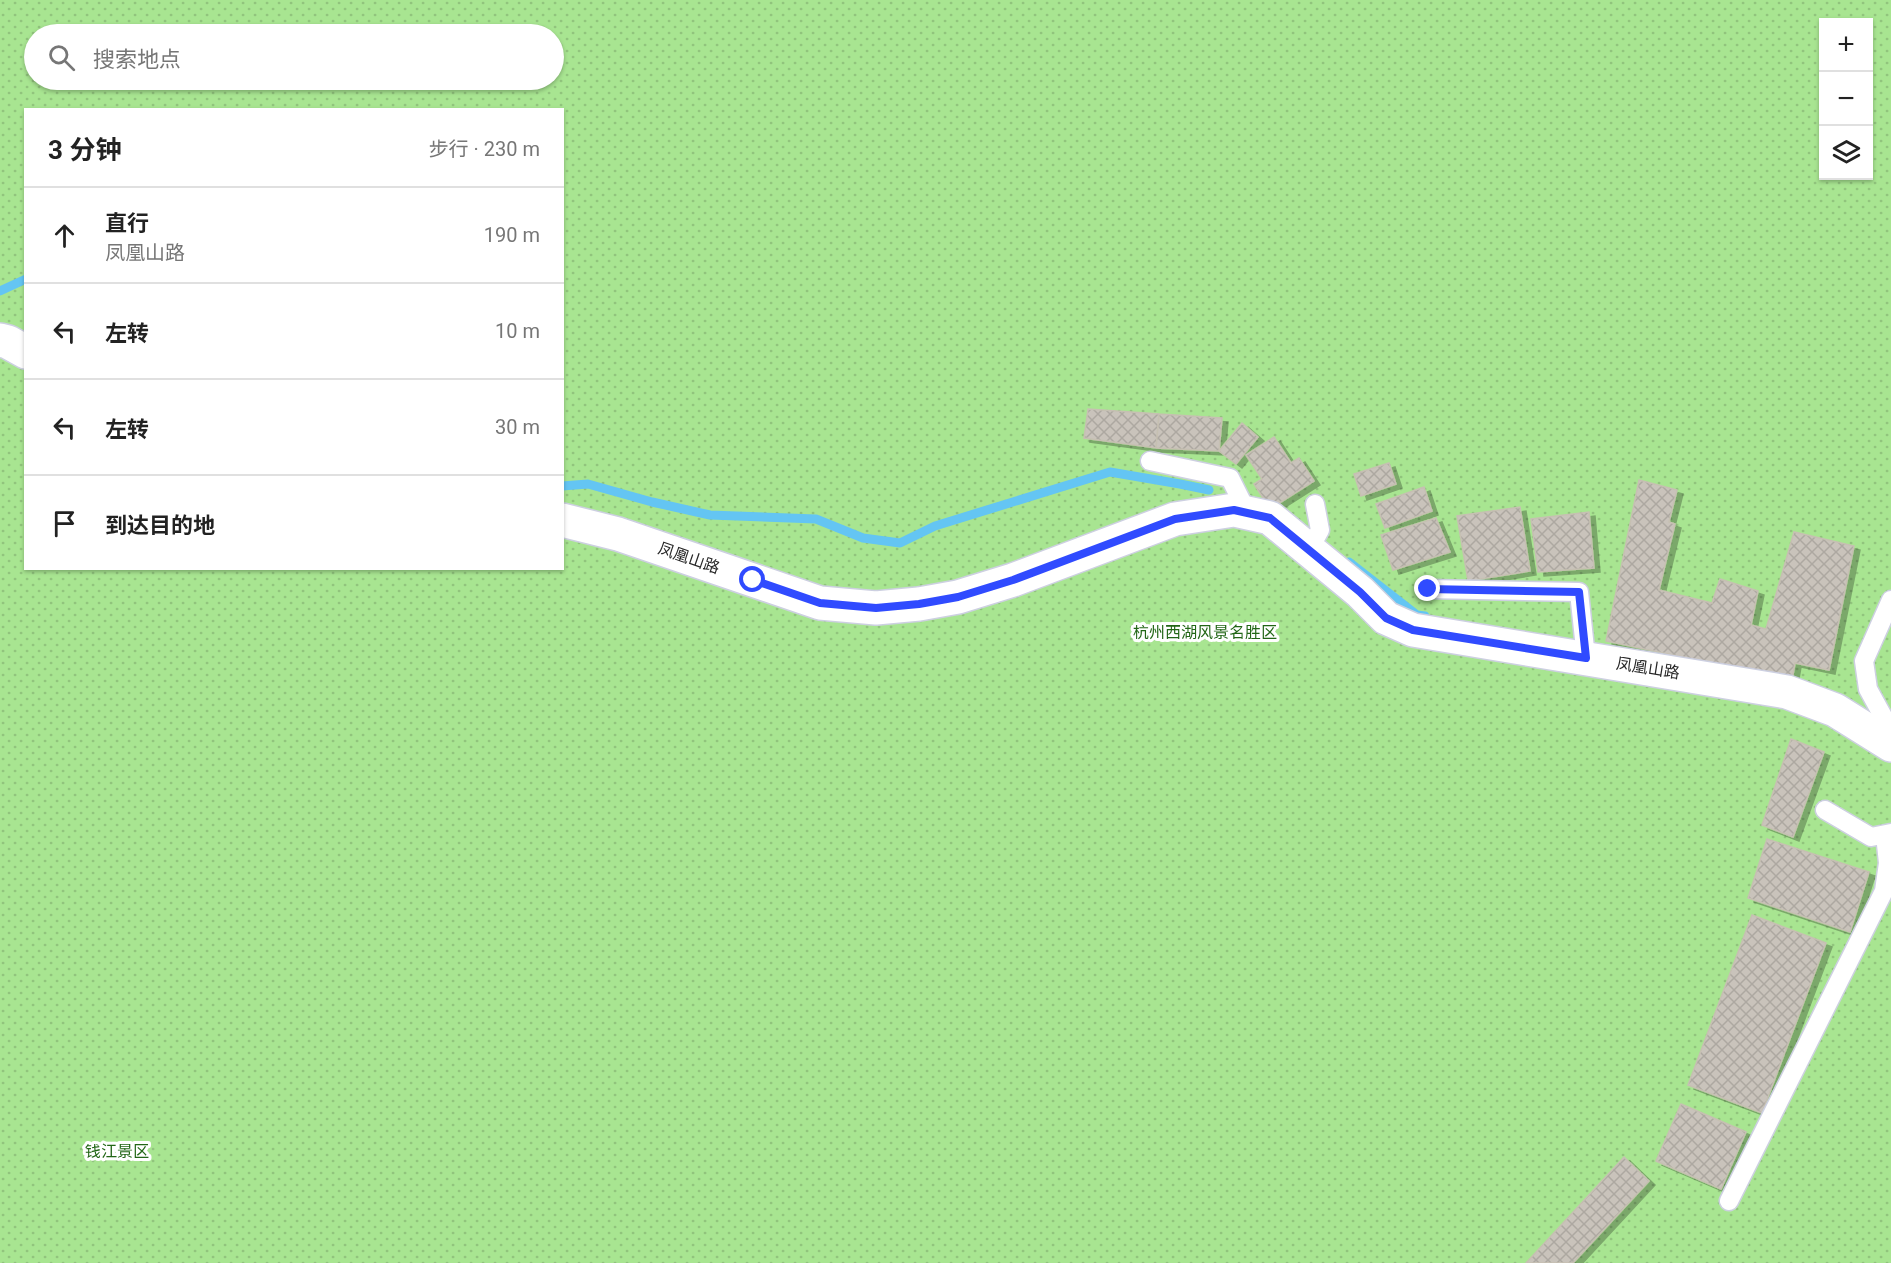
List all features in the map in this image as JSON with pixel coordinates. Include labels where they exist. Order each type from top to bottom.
[{"type":"street","points":[[0,340],[24,351]]},
{"type":"street","name":"凤凰山路","points":[[564,520],[618,534],[820,603],[876,608],[958,597],[1002,584],[1175,519],[1234,510],[1270,518],[1360,592],[1386,618],[1413,630],[1787,692],[1835,710],[1891,745]]},
{"type":"lane","points":[[1150,461],[1230,478],[1248,514]]},
{"type":"lane","points":[[1309,550],[1320,530],[1315,504]]},
{"type":"lane","points":[[1428,589],[1579,592],[1586,658]]},
{"type":"lane","points":[[1891,600],[1864,661],[1868,689],[1891,731]]},
{"type":"lane","points":[[1729,1201],[1884,891],[1888,863],[1888,834],[1870,837],[1825,810]]},
{"type":"green space","name":"杭州西湖风景名胜区","points":[[0,0],[1891,0],[1891,1263],[0,1263]]},
{"type":"building","points":[[1088,409],[1159,414],[1156,448],[1084,438]]},
{"type":"building","points":[[1159,414],[1222,418],[1219,451],[1156,448]]},
{"type":"building","points":[[1242,423],[1258,437],[1236,464],[1219,451]]},
{"type":"building","points":[[1274,437],[1291,463],[1299,458],[1314,481],[1270,509],[1254,484],[1262,479],[1246,455]]},
{"type":"building","points":[[1389,463],[1396,484],[1361,496],[1354,474]]},
{"type":"building","points":[[1639,480],[1677,490],[1669,522],[1675,524],[1659,590],[1712,603],[1720,579],[1758,591],[1751,625],[1766,629],[1794,532],[1854,546],[1829,670],[1795,663],[1792,680],[1606,641]]},
{"type":"building","points":[[1424,487],[1432,511],[1385,528],[1376,504]]},
{"type":"building","points":[[1520,507],[1530,571],[1468,581],[1457,516]]},
{"type":"building","points":[[1589,512],[1594,568],[1538,572],[1531,519]]},
{"type":"building","points":[[1436,518],[1450,552],[1393,570],[1381,535]]},
{"type":"building","points":[[1791,739],[1824,752],[1793,837],[1762,825]]},
{"type":"building","points":[[1767,839],[1869,872],[1850,932],[1748,898]]},
{"type":"building","points":[[1752,915],[1826,943],[1762,1113],[1688,1085]]},
{"type":"building","points":[[1681,1104],[1746,1132],[1721,1189],[1656,1161]]},
{"type":"building","points":[[1624,1157],[1649,1181],[1573,1263],[1526,1263]]},
{"type":"waterway","points":[[0,291],[24,280]]},
{"type":"waterway","points":[[564,486],[588,484],[710,515],[816,519],[863,538],[900,543],[935,526],[1110,472],[1209,490]]},
{"type":"waterway","points":[[1349,562],[1417,615],[1425,616]]},
{"type":"route","points":[[753,580],[820,603],[876,608],[919,604],[958,597],[1013,580],[1175,519],[1234,510],[1270,518],[1360,592],[1386,618],[1413,630],[1586,658],[1579,592],[1428,589]]},
{"type":"park label","name":"钱江景区","points":[[117,1151]]}]
